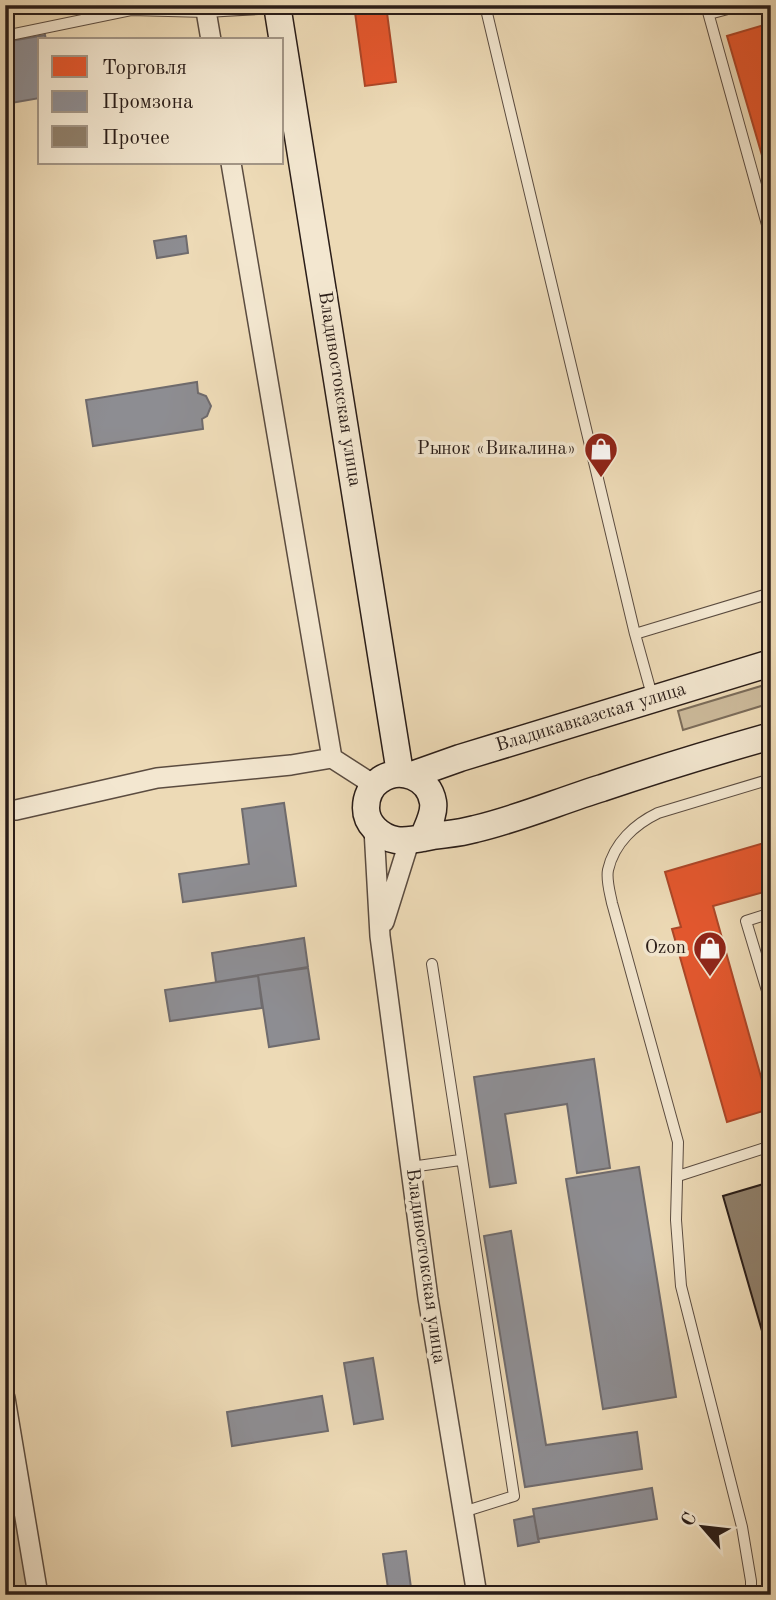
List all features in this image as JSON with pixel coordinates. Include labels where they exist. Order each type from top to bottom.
[{"type":"main road","name":"Владивостокская улица","points":[[275,5],[281,38]]},
{"type":"main road","name":"Владивостокская улица","points":[[284,58],[406,774],[429,789],[433,802],[432,816],[416,838]]},
{"type":"main road","name":"Владикавказская улица","points":[[406,774],[771,663]]},
{"type":"main road","points":[[374,829],[398,841],[475,830],[670,765],[771,736]]},
{"type":"main road","points":[[374,785],[389,775],[406,774]]},
{"type":"main road","name":"Владивостокская улица","points":[[374,785],[366,807],[367,817],[374,829]]},
{"type":"street","points":[[206,9],[211,38]]},
{"type":"street","points":[[231,164],[332,758]]},
{"type":"street","points":[[5,810],[16,810],[157,778],[290,765],[332,758],[374,785]]},
{"type":"street","name":"Владивостокская улица","points":[[374,829],[380,936],[428,1298],[477,1595]]},
{"type":"street","name":"Владивостокская улица","points":[[380,936],[416,838]]},
{"type":"street","points":[[5,1398],[38,1595]]},
{"type":"lane","points":[[5,36],[131,10],[258,9],[275,5]]},
{"type":"lane","points":[[485,5],[635,634],[653,699]]},
{"type":"lane","points":[[743,5],[708,10],[771,239]]},
{"type":"lane","points":[[635,634],[771,593]]},
{"type":"lane","points":[[751,1595],[743,1527],[681,1286],[676,1220],[678,1142],[612,903],[607,872],[618,845],[643,820],[771,779]]},
{"type":"lane","points":[[771,914],[746,921],[771,1004]]},
{"type":"lane","points":[[432,964],[460,1160],[514,1496],[463,1512]]},
{"type":"lane","points":[[678,1176],[771,1146]]},
{"type":"lane","points":[[411,1167],[460,1160]]},
{"type":"shaded area","points":[[771,683],[771,703],[683,730],[678,711]]},
{"type":"shaded area","points":[[5,1371],[43,1595],[5,1595]]},
{"type":"building: Торговля","points":[[354,5],[386,5],[396,82],[365,86]]},
{"type":"building: Торговля","points":[[771,23],[771,186],[727,36]]},
{"type":"building: Торговля","points":[[771,841],[771,890],[713,906],[770,1109],[727,1122],[672,929],[681,927],[665,872]]},
{"type":"building: Промзона","points":[[45,35],[46,38],[38,38],[38,98],[5,104],[5,42]]},
{"type":"building: Промзона","points":[[186,236],[188,253],[157,258],[154,241]]},
{"type":"building: Промзона","points":[[197,382],[198,393],[206,396],[211,406],[207,416],[202,419],[203,429],[93,446],[86,400]]},
{"type":"building: Промзона","points":[[284,803],[296,886],[183,902],[179,874],[249,864],[242,809]]},
{"type":"building: Промзона","points":[[304,938],[308,967],[216,982],[212,953]]},
{"type":"building: Промзона","points":[[308,968],[319,1039],[269,1047],[258,975]]},
{"type":"building: Промзона","points":[[258,976],[262,1008],[170,1021],[165,990]]},
{"type":"building: Промзона","points":[[594,1059],[610,1168],[577,1173],[567,1104],[505,1114],[516,1183],[490,1187],[474,1077]]},
{"type":"building: Промзона","points":[[639,1167],[676,1397],[603,1409],[566,1179]]},
{"type":"building: Промзона","points":[[511,1231],[546,1445],[637,1432],[642,1469],[525,1487],[484,1236]]},
{"type":"building: Промзона","points":[[373,1358],[383,1419],[354,1424],[344,1363]]},
{"type":"building: Промзона","points":[[322,1396],[328,1431],[232,1446],[227,1412]]},
{"type":"building: Промзона","points":[[652,1488],[657,1519],[538,1539],[533,1509]]},
{"type":"building: Промзона","points":[[534,1516],[539,1542],[518,1546],[514,1520]]},
{"type":"building: Промзона","points":[[406,1551],[412,1595],[389,1595],[383,1554]]},
{"type":"building: Прочее","points":[[767,1183],[771,1195],[771,1362],[723,1196]]},
{"type":"place","name":"Рынок «Викалина»","points":[[601,479]]},
{"type":"place","name":"Ozon","points":[[710,978]]}]
